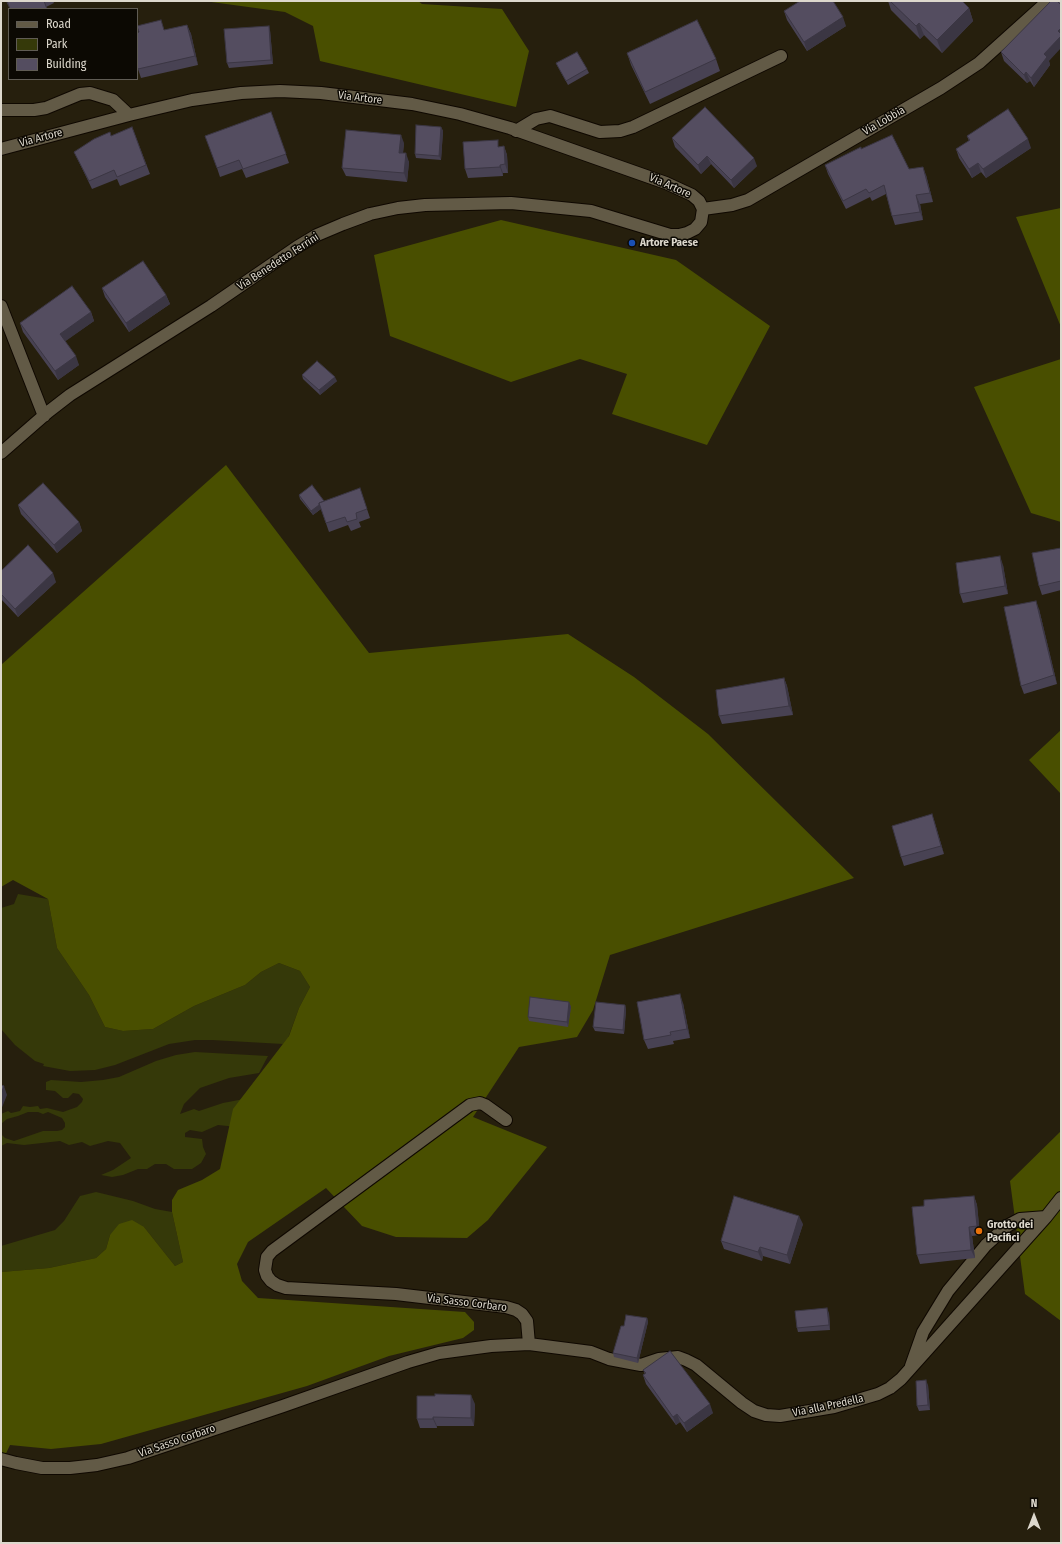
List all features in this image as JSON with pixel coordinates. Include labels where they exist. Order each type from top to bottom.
[{"type":"street","name":"Via Lobbia","points":[[702,209],[732,205],[748,200],[941,88],[979,63],[1048,1]]},
{"type":"street","points":[[516,131],[536,119],[550,116],[600,132],[620,131],[633,127],[781,56]]},
{"type":"street","name":"Via Artore","points":[[1,149],[192,100],[241,93],[280,91],[321,93],[412,104],[460,114],[516,131],[666,183],[692,195],[699,201],[702,209]]},
{"type":"street","points":[[1,110],[34,110],[46,108],[80,94],[90,93],[113,100],[129,115]]},
{"type":"street","name":"Via Benedetto Ferrini","points":[[1,453],[70,396],[211,306],[297,247],[317,235],[370,214],[424,204],[511,203],[591,211],[670,235],[679,235],[695,229],[701,222],[702,209]]},
{"type":"street","points":[[1,306],[44,416]]},
{"type":"street","name":"Via Sasso Corbaro","points":[[1,1459],[42,1468],[70,1468],[97,1465],[128,1458],[284,1406],[408,1362],[439,1353],[465,1349],[529,1344],[527,1321],[522,1314],[516,1310],[506,1307],[396,1294],[286,1288],[277,1286],[271,1281],[267,1276],[266,1270],[267,1257],[272,1251],[470,1105],[485,1105],[506,1120]]},
{"type":"street","name":"Via alla Predella","points":[[529,1344],[591,1352],[609,1359],[641,1365],[659,1359],[678,1358],[686,1360],[696,1365],[742,1403],[754,1411],[766,1415],[780,1416],[834,1407],[864,1399],[890,1388],[901,1379],[1046,1218],[1061,1198]]},
{"type":"street","points":[[910,1369],[923,1332],[948,1291],[986,1245],[1007,1226],[1020,1219],[1046,1218]]},
{"type":"green space","points":[[204,1],[418,1],[422,4],[502,9],[529,51],[516,107],[320,61],[313,26],[285,12]]},
{"type":"green space","points":[[1061,208],[1061,327],[1016,217]]},
{"type":"green space","points":[[501,220],[676,260],[770,326],[707,445],[612,414],[627,374],[580,359],[511,382],[390,336],[374,255]]},
{"type":"green space","points":[[1061,359],[1061,522],[1031,513],[974,387]]},
{"type":"green space","points":[[226,465],[369,653],[568,634],[634,677],[708,734],[854,878],[610,955],[593,1010],[577,1037],[519,1047],[473,1117],[547,1147],[488,1220],[467,1238],[396,1237],[362,1226],[326,1188],[248,1242],[237,1264],[242,1281],[258,1298],[465,1312],[474,1322],[474,1330],[463,1338],[389,1356],[307,1386],[101,1444],[51,1449],[10,1445],[1,1464],[1,1272],[49,1268],[96,1258],[106,1249],[110,1235],[119,1224],[132,1220],[144,1227],[175,1266],[183,1262],[172,1212],[172,1200],[178,1190],[202,1180],[220,1169],[233,1109],[289,1036],[299,1008],[310,987],[300,971],[279,963],[261,972],[245,985],[194,1006],[153,1029],[123,1031],[105,1027],[89,995],[57,948],[48,899],[13,880],[1,887],[1,665]]},
{"type":"green space","points":[[1061,730],[1061,794],[1029,760]]},
{"type":"green space","points":[[18,894],[48,899],[57,948],[89,995],[105,1027],[123,1031],[153,1029],[194,1006],[245,985],[261,972],[279,963],[300,971],[310,987],[299,1008],[288,1038],[283,1044],[195,1040],[169,1044],[115,1065],[95,1070],[70,1071],[43,1066],[44,1064],[35,1061],[15,1045],[1,1029],[1,908],[14,904]]},
{"type":"green space","points":[[195,1052],[268,1056],[259,1073],[229,1078],[200,1088],[184,1104],[180,1114],[194,1109],[199,1111],[223,1103],[265,1095],[247,1128],[218,1125],[202,1132],[190,1130],[185,1133],[185,1137],[202,1139],[206,1154],[201,1163],[192,1169],[174,1169],[166,1164],[155,1164],[147,1169],[138,1169],[123,1175],[112,1177],[101,1175],[113,1170],[131,1158],[120,1143],[108,1141],[90,1146],[82,1142],[69,1145],[60,1141],[24,1145],[7,1143],[1,1146],[1,1134],[5,1138],[14,1141],[43,1131],[62,1130],[65,1127],[65,1123],[62,1118],[48,1112],[43,1114],[38,1112],[28,1112],[7,1119],[1,1124],[1,1114],[8,1111],[11,1113],[20,1111],[23,1106],[38,1106],[40,1109],[47,1108],[63,1112],[77,1107],[82,1102],[83,1099],[79,1094],[73,1093],[68,1098],[63,1098],[55,1091],[46,1090],[46,1082],[51,1080],[81,1082],[119,1077],[156,1061],[176,1055]]},
{"type":"green space","points":[[1061,1131],[1061,1321],[1025,1294],[1010,1181]]},
{"type":"green space","points":[[96,1192],[133,1201],[155,1209],[172,1212],[183,1262],[175,1266],[144,1227],[110,1235],[106,1249],[96,1258],[49,1268],[1,1272],[1,1246],[55,1230],[64,1221],[80,1196]]},
{"type":"building","points":[[7,1],[44,1],[47,8],[10,8]]},
{"type":"building","points":[[800,1],[833,1],[843,17],[804,42],[784,11]]},
{"type":"building","points":[[890,1],[962,1],[969,8],[937,40],[919,23],[916,26]]},
{"type":"building","points":[[1051,1],[1057,1],[1061,5],[1061,28],[1058,31],[1061,36],[1044,54],[1047,57],[1031,78],[1026,72],[1024,75],[1001,52]]},
{"type":"building","points":[[161,20],[164,30],[187,25],[195,56],[138,69],[138,26]]},
{"type":"building","points":[[697,20],[716,59],[645,92],[627,53]]},
{"type":"building","points":[[269,26],[271,60],[227,63],[224,29]]},
{"type":"building","points":[[577,52],[587,69],[566,81],[556,63]]},
{"type":"building","points":[[705,107],[754,158],[731,180],[707,156],[698,165],[672,138]]},
{"type":"building","points":[[1008,109],[1028,139],[983,169],[978,163],[969,169],[956,149],[970,140],[967,136]]},
{"type":"building","points":[[271,112],[286,154],[243,169],[239,160],[217,168],[205,136]]},
{"type":"building","points":[[416,125],[441,127],[439,156],[415,154]]},
{"type":"building","points":[[132,127],[146,165],[117,177],[114,170],[89,181],[74,152],[94,139],[110,132],[111,136]]},
{"type":"building","points":[[346,130],[401,135],[399,153],[406,153],[404,173],[342,168]]},
{"type":"building","points":[[892,135],[909,169],[923,167],[930,193],[916,195],[920,212],[892,216],[884,185],[869,193],[866,189],[843,201],[825,165],[861,147],[861,149]]},
{"type":"building","points":[[498,140],[498,147],[504,146],[505,164],[500,165],[500,167],[465,169],[463,142]]},
{"type":"building","points":[[143,261],[166,295],[126,323],[102,288]]},
{"type":"building","points":[[72,286],[91,312],[60,334],[76,356],[55,371],[20,323]]},
{"type":"building","points":[[317,361],[335,377],[319,390],[302,375]]},
{"type":"building","points":[[43,483],[79,522],[54,545],[18,505]]},
{"type":"building","points":[[312,485],[324,501],[319,503],[319,505],[311,511],[299,495]]},
{"type":"building","points":[[360,488],[367,509],[356,513],[357,519],[347,522],[345,517],[326,523],[319,503]]},
{"type":"building","points":[[28,545],[53,573],[15,609],[1,594],[1,571]]},
{"type":"building","points":[[1061,548],[1061,581],[1039,586],[1032,553]]},
{"type":"building","points":[[1000,556],[1005,586],[960,594],[956,563]]},
{"type":"building","points":[[1036,601],[1054,675],[1021,686],[1004,607]]},
{"type":"building","points":[[784,678],[789,706],[719,716],[716,690]]},
{"type":"building","points":[[932,814],[941,846],[901,857],[892,826]]},
{"type":"building","points":[[680,994],[687,1029],[670,1032],[671,1035],[644,1040],[637,1002]]},
{"type":"building","points":[[530,997],[569,1002],[567,1022],[528,1017]]},
{"type":"building","points":[[596,1002],[625,1005],[623,1030],[593,1027]]},
{"type":"building","points":[[1,1085],[4,1086],[1,1094]]},
{"type":"building","points":[[734,1196],[799,1216],[787,1255],[760,1247],[758,1252],[721,1241]]},
{"type":"building","points":[[974,1196],[977,1226],[969,1227],[971,1250],[917,1255],[912,1207],[924,1206],[924,1200]]},
{"type":"building","points":[[827,1308],[829,1325],[797,1328],[795,1311]]},
{"type":"building","points":[[626,1315],[647,1318],[637,1358],[613,1353],[621,1326],[624,1326]]},
{"type":"building","points":[[670,1351],[710,1404],[684,1423],[677,1414],[673,1417],[643,1375],[646,1373],[643,1370]]},
{"type":"building","points":[[926,1380],[928,1405],[917,1406],[916,1381]]},
{"type":"building","points":[[435,1394],[471,1395],[471,1418],[433,1417],[433,1419],[417,1419],[417,1396],[435,1396]]},
{"type":"place","name":"Artore Paese","points":[[632,243]]},
{"type":"place","name":"Grotto dei Pacifici","points":[[979,1231]]}]
